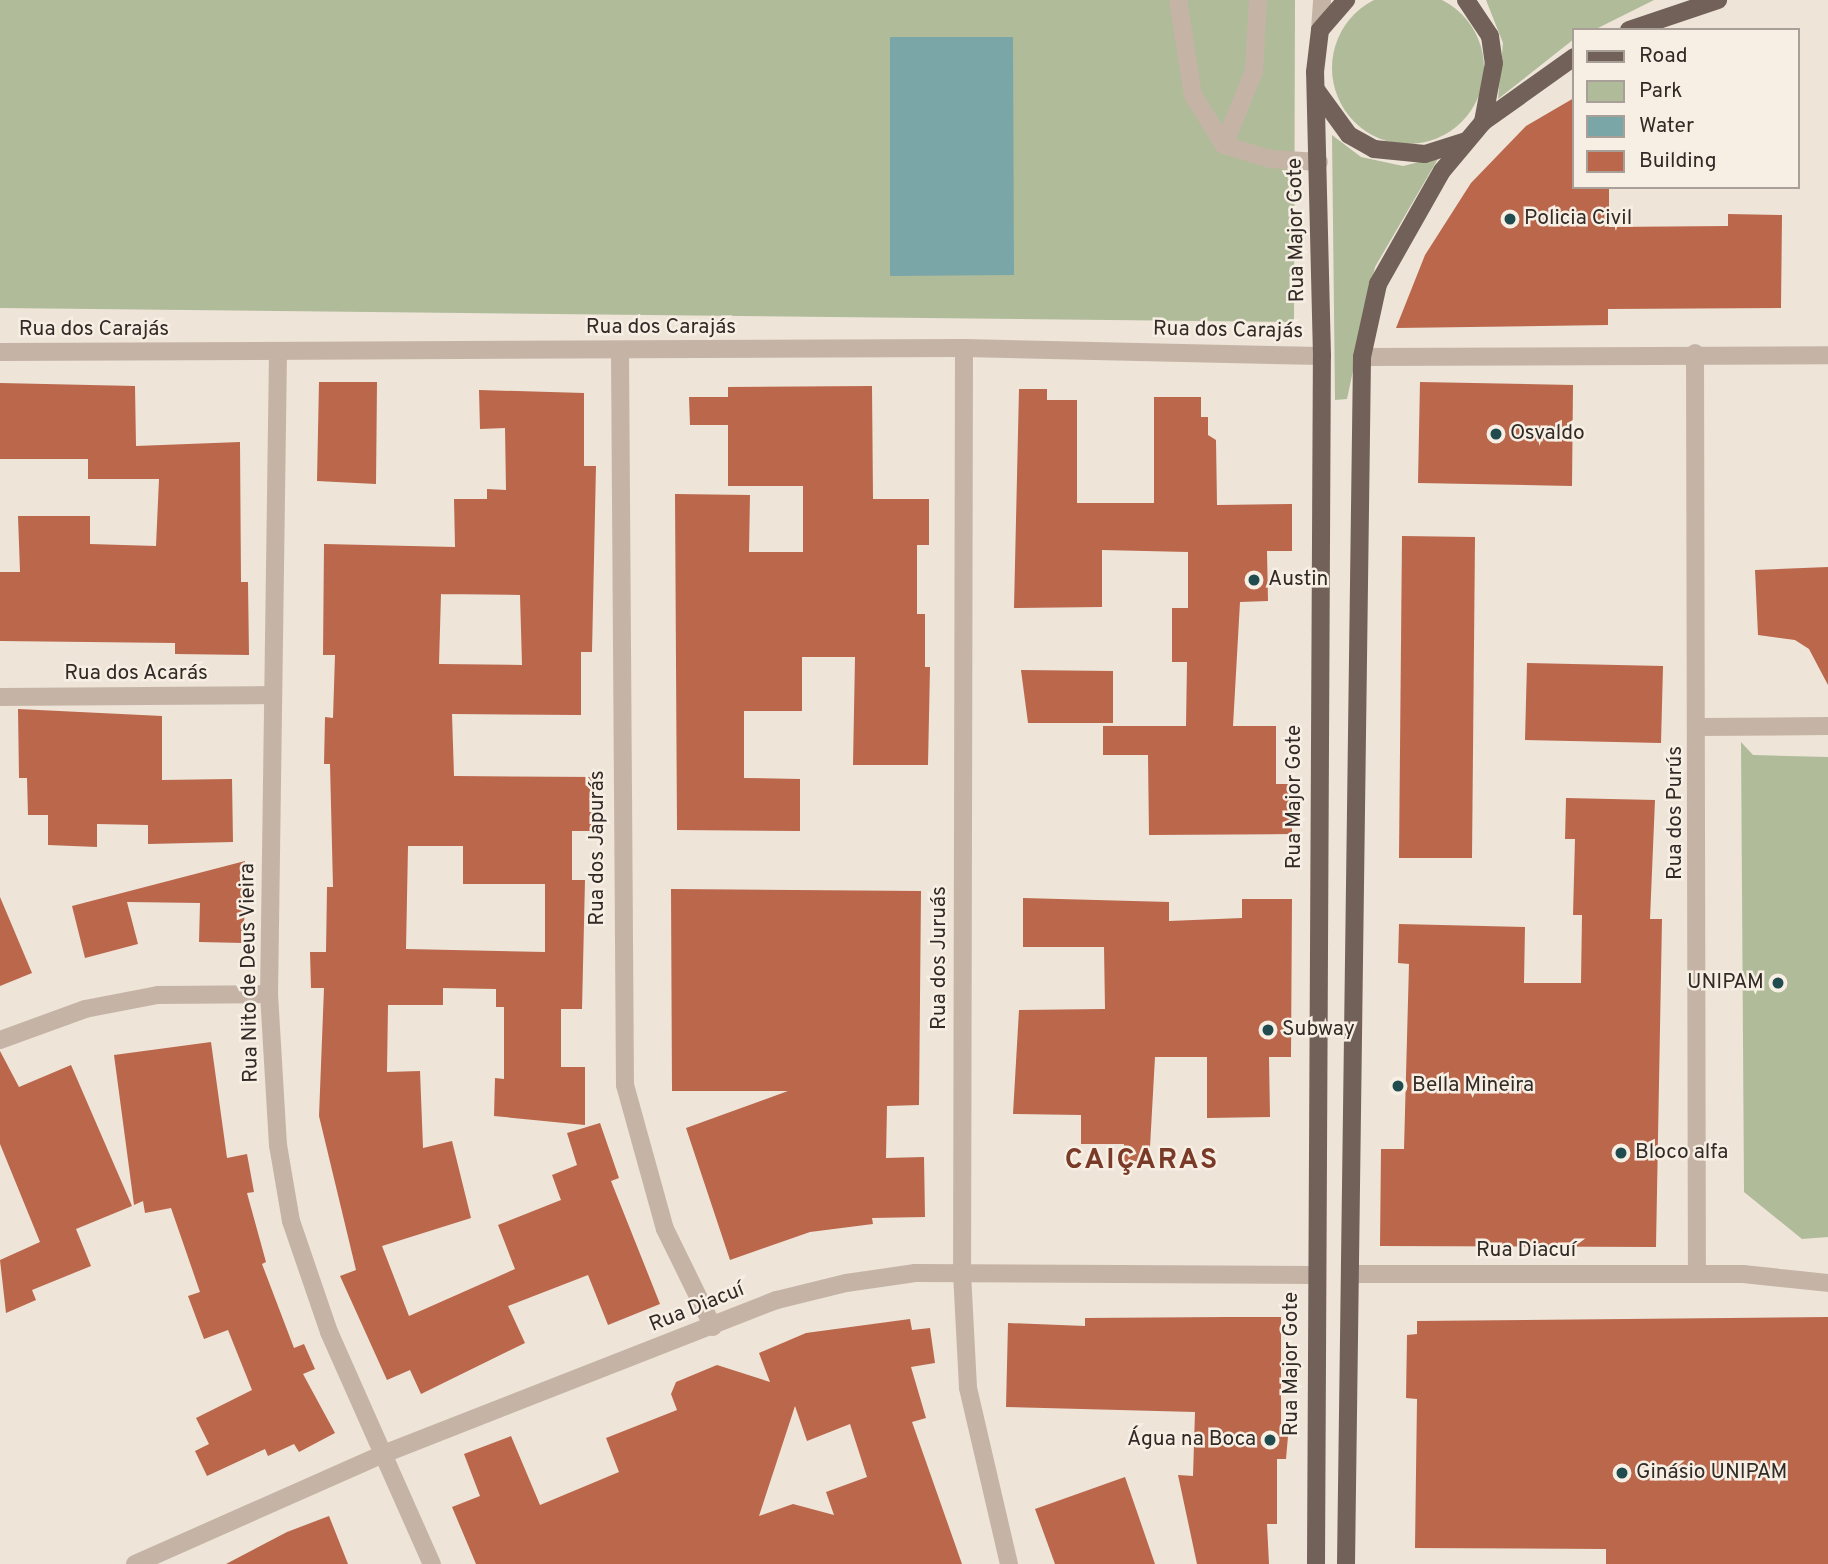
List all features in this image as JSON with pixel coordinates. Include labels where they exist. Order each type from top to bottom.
[{"type":"main road","points":[[1320,30],[1346,0]]},
{"type":"main road","points":[[1466,0],[1490,36],[1494,63],[1483,122]]},
{"type":"main road","points":[[1635,28],[1718,0]]},
{"type":"main road","name":"Rua Major Gote","points":[[1316,1564],[1314,1275],[1322,356],[1316,88],[1320,30]]},
{"type":"main road","points":[[1346,1564],[1355,1274],[1362,357],[1378,284],[1406,228],[1466,141],[1483,122],[1573,58]]},
{"type":"main road","points":[[1316,88],[1349,135],[1374,149],[1425,154],[1466,141]]},
{"type":"street","points":[[1178,0],[1193,95],[1224,145],[1270,159],[1319,162]]},
{"type":"street","points":[[1224,145],[1254,71],[1258,0]]},
{"type":"street","name":"Rua Major Gote","points":[[1320,30],[1322,0]]},
{"type":"street","name":"Rua dos Carajás","points":[[0,352],[620,352],[964,348],[1322,356]]},
{"type":"street","name":"Rua dos Juruás","points":[[964,348],[962,1273],[968,1388],[1009,1564]]},
{"type":"street","name":"Rua dos Japurás","points":[[620,352],[625,1085],[666,1229],[713,1327]]},
{"type":"street","name":"Rua Nito de Deus Vieira","points":[[278,353],[269,994],[278,1145],[291,1221],[329,1332],[386,1453],[432,1564]]},
{"type":"street","points":[[1362,357],[1695,353],[1828,355]]},
{"type":"street","name":"Rua dos Purús","points":[[1695,353],[1699,727],[1697,1274]]},
{"type":"street","name":"Rua dos Acarás","points":[[0,697],[272,695]]},
{"type":"street","points":[[1699,727],[1828,726]]},
{"type":"street","points":[[0,1041],[85,1009],[158,995],[269,994]]},
{"type":"street","name":"Rua Diacuí","points":[[135,1564],[386,1453],[777,1300],[846,1283],[962,1273],[1314,1275]]},
{"type":"street","name":"Rua Diacuí","points":[[1355,1274],[1697,1274],[1828,1283]]},
{"type":"green space","points":[[1377,-1],[1439,-1],[1462,14],[1478,39],[1483,53],[1483,83],[1471,110],[1462,122],[1450,131],[1423,143],[1393,143],[1366,131],[1354,122],[1345,110],[1333,83],[1333,53],[1338,39],[1354,14]]},
{"type":"green space","points":[[0,0],[1295,0],[1294,322],[0,308]]},
{"type":"green space","points":[[1486,0],[1654,0],[1598,28],[1573,28],[1573,40],[1498,99],[1503,43]]},
{"type":"green space","points":[[1332,135],[1361,157],[1403,166],[1439,157],[1375,267],[1347,399],[1335,400]]},
{"type":"green space","points":[[1741,742],[1753,755],[1828,757],[1828,1237],[1802,1239],[1744,1192]]},
{"type":"water","points":[[890,37],[1013,37],[1014,275],[890,276]]},
{"type":"building","points":[[1573,99],[1572,187],[1609,189],[1609,227],[1728,226],[1728,214],[1782,215],[1781,308],[1608,309],[1608,325],[1396,328],[1425,255],[1471,183],[1526,126]]},
{"type":"building","points":[[319,382],[377,382],[376,484],[317,481]]},
{"type":"building","name":"Osvaldo","points":[[1420,382],[1573,385],[1572,486],[1418,483]]},
{"type":"building","points":[[0,383],[135,386],[136,446],[240,442],[241,582],[248,582],[249,655],[175,654],[175,643],[0,641],[0,572],[20,572],[18,516],[90,516],[90,544],[156,546],[159,479],[88,479],[88,459],[0,459]]},
{"type":"building","points":[[872,386],[873,499],[929,499],[929,545],[917,545],[917,614],[925,614],[925,667],[930,667],[928,765],[853,765],[855,657],[802,657],[802,711],[744,711],[744,778],[800,779],[800,831],[677,830],[675,494],[750,495],[749,552],[803,552],[803,486],[728,486],[728,425],[690,425],[689,397],[728,397],[728,387]]},
{"type":"building","points":[[1019,389],[1047,389],[1047,400],[1077,400],[1077,503],[1154,503],[1154,397],[1201,397],[1201,417],[1208,417],[1208,435],[1216,440],[1217,505],[1292,504],[1292,551],[1267,551],[1268,601],[1240,602],[1233,726],[1276,726],[1276,784],[1292,784],[1292,834],[1149,835],[1148,755],[1103,755],[1103,726],[1186,726],[1187,662],[1172,662],[1172,608],[1188,608],[1188,552],[1102,550],[1102,607],[1014,608]]},
{"type":"building","points":[[479,390],[584,393],[584,466],[596,466],[592,652],[581,652],[581,715],[452,714],[454,776],[596,777],[595,831],[572,831],[572,880],[585,880],[582,1009],[561,1009],[561,1067],[585,1067],[585,1125],[494,1116],[495,1078],[504,1079],[504,1007],[496,1007],[496,989],[443,988],[443,1005],[388,1005],[387,1072],[420,1071],[423,1148],[452,1141],[471,1218],[382,1246],[409,1316],[515,1269],[498,1225],[561,1200],[552,1175],[577,1165],[567,1133],[600,1123],[619,1178],[611,1181],[660,1304],[608,1325],[588,1275],[508,1306],[525,1343],[421,1394],[410,1370],[387,1380],[340,1276],[356,1270],[319,1116],[324,988],[311,988],[310,952],[326,952],[327,887],[333,887],[330,764],[324,764],[325,717],[333,718],[335,655],[323,655],[324,544],[455,547],[454,499],[487,499],[487,489],[506,490],[505,428],[480,429]],"holes":[[[441,594],[520,595],[522,665],[439,664]],[[408,846],[463,846],[463,884],[545,884],[545,952],[406,949]]]},
{"type":"building","points":[[1402,536],[1475,537],[1472,858],[1399,858]]},
{"type":"building","points":[[1828,567],[1828,685],[1809,649],[1795,640],[1758,635],[1755,570]]},
{"type":"building","points":[[1527,663],[1663,666],[1661,743],[1525,740]]},
{"type":"building","points":[[1021,670],[1113,671],[1113,723],[1028,723]]},
{"type":"building","points":[[18,709],[162,716],[162,780],[232,779],[233,842],[148,844],[148,825],[97,824],[97,847],[48,845],[48,815],[28,815],[27,778],[19,778]]},
{"type":"building","points":[[1566,798],[1655,800],[1650,919],[1662,919],[1656,1247],[1380,1246],[1381,1149],[1404,1149],[1409,964],[1398,963],[1399,924],[1525,927],[1524,983],[1581,983],[1582,915],[1573,915],[1575,839],[1565,839]]},
{"type":"building","points":[[245,861],[244,943],[199,942],[200,903],[127,902],[138,944],[85,958],[72,906]]},
{"type":"building","points":[[671,889],[921,891],[919,1105],[887,1106],[886,1158],[924,1157],[925,1217],[872,1218],[873,1224],[810,1232],[730,1260],[686,1128],[788,1091],[672,1091]]},
{"type":"building","points":[[0,897],[32,973],[0,986]]},
{"type":"building","points":[[1023,898],[1169,902],[1169,921],[1242,918],[1242,899],[1292,899],[1291,1057],[1269,1057],[1270,1117],[1207,1118],[1207,1057],[1155,1057],[1149,1165],[1124,1165],[1124,1144],[1081,1144],[1081,1115],[1013,1114],[1019,1010],[1105,1009],[1104,947],[1023,947]]},
{"type":"building","points":[[211,1042],[227,1158],[247,1154],[254,1192],[247,1193],[266,1262],[262,1264],[294,1348],[304,1344],[315,1369],[303,1374],[335,1433],[299,1452],[294,1444],[268,1456],[265,1449],[207,1476],[195,1451],[209,1444],[196,1418],[252,1390],[228,1330],[204,1339],[188,1296],[200,1292],[171,1208],[145,1213],[143,1201],[134,1205],[114,1055]]},
{"type":"building","points":[[0,1051],[19,1087],[71,1065],[132,1206],[76,1229],[91,1266],[32,1290],[36,1300],[6,1313],[0,1260],[40,1242],[0,1144]]},
{"type":"building","points":[[1281,1317],[1281,1425],[1289,1425],[1286,1459],[1277,1459],[1277,1524],[1267,1524],[1269,1564],[1197,1564],[1178,1475],[1193,1476],[1195,1412],[1006,1407],[1008,1323],[1085,1326],[1085,1318]]},
{"type":"building","name":"Ginásio UNIPAM","points":[[1828,1317],[1828,1564],[1606,1564],[1606,1549],[1415,1548],[1417,1399],[1406,1398],[1407,1335],[1417,1334],[1417,1321]]},
{"type":"building","points":[[910,1319],[912,1330],[930,1328],[935,1363],[911,1367],[926,1418],[912,1422],[962,1564],[476,1564],[452,1507],[480,1496],[464,1454],[511,1436],[540,1505],[619,1472],[606,1438],[677,1410],[671,1394],[676,1382],[717,1365],[770,1382],[759,1353],[806,1333]],"holes":[[[795,1406],[807,1441],[850,1424],[867,1477],[826,1492],[834,1515],[793,1504],[759,1516]]]},
{"type":"building","points":[[1125,1477],[1155,1564],[1055,1564],[1035,1509]]},
{"type":"building","points":[[329,1516],[348,1564],[226,1564],[287,1532]]},
{"type":"place","name":"Policia Civil","points":[[1510,219]]},
{"type":"place","name":"Osvaldo","points":[[1496,434]]},
{"type":"place","name":"Austin","points":[[1254,580]]},
{"type":"place","name":"UNIPAM","points":[[1778,983]]},
{"type":"place","name":"Subway","points":[[1268,1030]]},
{"type":"place","name":"Bella Mineira","points":[[1398,1086]]},
{"type":"place","name":"Bloco alfa","points":[[1621,1153]]},
{"type":"place","name":"Água na Boca","points":[[1270,1440]]},
{"type":"place","name":"Ginásio UNIPAM","points":[[1622,1473]]},
{"type":"district","name":"CAIÇARAS","points":[[1142,1161]]}]
